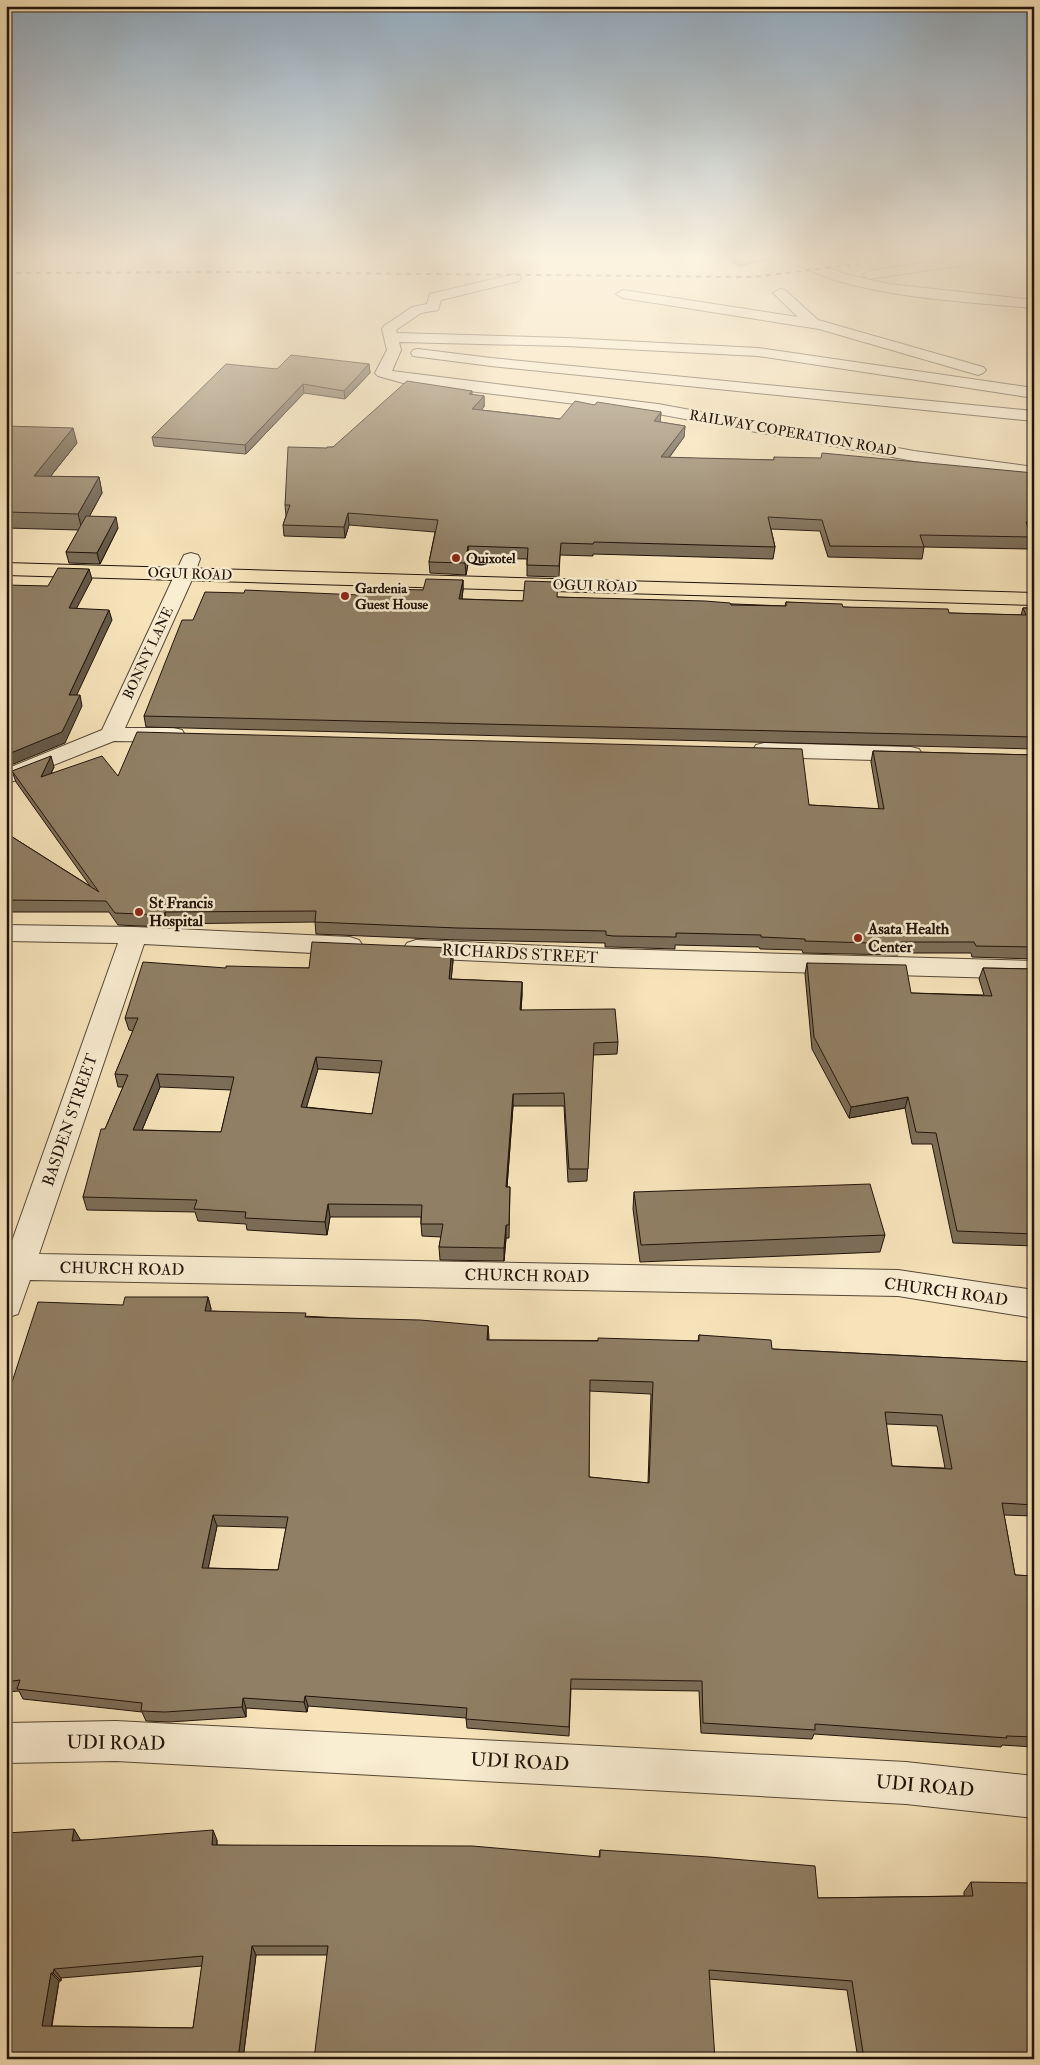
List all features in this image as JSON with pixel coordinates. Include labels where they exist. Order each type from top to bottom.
[{"type":"main road","name":"OGUI ROAD","points":[[6,555],[189,566],[1034,599]]},
{"type":"main road","name":"OGUI ROAD","points":[[6,569],[189,566],[1034,581]]},
{"type":"street","name":"RAILWAY COPERATION ROAD","points":[[389,354],[383,373],[402,378],[658,409],[914,456],[1034,472]]},
{"type":"street","points":[[452,354],[491,362],[1034,416]]},
{"type":"street","points":[[774,354],[1034,393]]},
{"type":"street","points":[[922,354],[1034,386]]},
{"type":"street","name":"BONNY LANE","points":[[111,734],[189,566]]},
{"type":"street","points":[[6,777],[111,734],[190,736]]},
{"type":"street","points":[[745,749],[934,754]]},
{"type":"street","name":"RICHARDS STREET","points":[[6,934],[134,935],[612,958],[1034,970]]},
{"type":"street","name":"BASDEN STREET","points":[[6,1304],[134,935]]},
{"type":"street","name":"CHURCH ROAD","points":[[18,1267],[898,1282],[1034,1304]]},
{"type":"street","name":"UDI ROAD","points":[[6,1743],[126,1742],[906,1783],[1034,1797]]},
{"type":"building","points":[[291,355],[369,364],[344,391],[303,384],[245,445],[152,437],[226,364],[277,369]]},
{"type":"building","points":[[407,381],[472,391],[469,394],[484,396],[472,409],[560,419],[575,401],[595,405],[597,402],[661,412],[654,421],[685,426],[661,457],[774,460],[774,457],[821,458],[822,453],[1034,473],[1034,519],[1026,522],[1031,537],[920,535],[924,547],[830,546],[822,520],[768,517],[775,547],[594,542],[593,544],[561,543],[559,566],[527,565],[528,548],[468,546],[465,563],[429,562],[438,520],[348,513],[344,527],[283,525],[290,505],[285,505],[288,447],[333,447]]},
{"type":"building","points":[[6,426],[73,428],[34,476],[99,477],[78,514],[6,512]]},
{"type":"building","points":[[86,516],[116,517],[97,553],[66,552]]},
{"type":"building","points":[[58,568],[89,569],[69,608],[109,610],[69,695],[80,695],[62,732],[6,755],[6,585],[48,586]]},
{"type":"building","points":[[426,579],[463,580],[459,599],[523,601],[525,581],[558,582],[557,597],[705,601],[730,603],[731,605],[786,606],[786,602],[842,604],[843,607],[948,609],[949,613],[1026,615],[1023,608],[1034,608],[1034,737],[144,716],[182,620],[193,620],[205,592],[244,593],[245,590],[359,595],[361,588],[423,590]]},
{"type":"building","points":[[137,732],[802,749],[809,805],[884,809],[873,751],[1034,755],[1034,947],[976,946],[974,942],[901,942],[901,944],[805,941],[805,939],[761,937],[761,935],[676,933],[676,937],[613,936],[606,935],[606,931],[457,928],[315,922],[316,911],[165,912],[164,915],[115,913],[106,901],[7,900],[6,904],[6,833],[99,892],[12,771],[51,756],[41,777],[102,756],[118,776]]},
{"type":"building","points":[[312,942],[452,948],[449,979],[522,982],[520,1010],[615,1009],[618,1042],[594,1043],[588,1169],[569,1169],[564,1093],[513,1094],[506,1187],[510,1187],[509,1225],[506,1225],[504,1248],[439,1247],[443,1224],[421,1224],[422,1205],[328,1204],[325,1222],[245,1218],[246,1212],[194,1209],[197,1200],[83,1197],[101,1129],[105,1129],[128,1075],[115,1074],[138,1018],[125,1018],[143,962],[226,968],[226,966],[309,968]],"holes":[[[316,1057],[382,1061],[372,1114],[301,1107]],[[157,1074],[234,1077],[221,1132],[133,1130]]]},
{"type":"building","points":[[807,963],[906,965],[911,993],[992,996],[983,968],[1034,969],[1034,1234],[957,1231],[936,1133],[916,1132],[908,1097],[851,1107],[814,1037]]},
{"type":"building","points":[[870,1184],[885,1235],[641,1245],[634,1192]]},
{"type":"building","points":[[125,1297],[208,1297],[205,1311],[306,1313],[305,1317],[420,1320],[488,1326],[487,1340],[598,1341],[598,1338],[699,1341],[699,1335],[771,1340],[772,1349],[1034,1362],[1034,1432],[1031,1432],[1034,1442],[1034,1505],[1002,1503],[1015,1575],[1034,1576],[1034,1737],[1006,1736],[1007,1738],[815,1724],[815,1730],[703,1723],[702,1681],[571,1679],[569,1727],[466,1719],[467,1708],[305,1696],[304,1702],[243,1698],[242,1707],[165,1712],[141,1711],[142,1703],[17,1689],[20,1680],[6,1682],[6,1390],[9,1381],[12,1382],[38,1302],[123,1305]],"holes":[[[590,1380],[653,1382],[649,1483],[589,1477]],[[885,1412],[942,1415],[952,1469],[892,1466]],[[213,1515],[288,1517],[278,1570],[202,1568]]]},
{"type":"building","points":[[74,1829],[72,1841],[213,1830],[212,1845],[472,1846],[600,1857],[600,1850],[709,1857],[815,1866],[818,1898],[973,1896],[971,1882],[1034,1883],[1034,2059],[864,2059],[852,1981],[709,1970],[715,2059],[314,2059],[328,1946],[252,1946],[238,2059],[6,2059],[6,1833]],"holes":[[[203,1956],[193,2028],[42,2026],[51,1973],[53,1973],[54,1969]]]},
{"type":"place","name":"Quixotel","points":[[456,558]]},
{"type":"place","name":"Gardenia Guest House","points":[[345,596]]},
{"type":"place","name":"St Francis Hospital","points":[[139,912]]},
{"type":"place","name":"Asata Health Center","points":[[858,938]]}]
